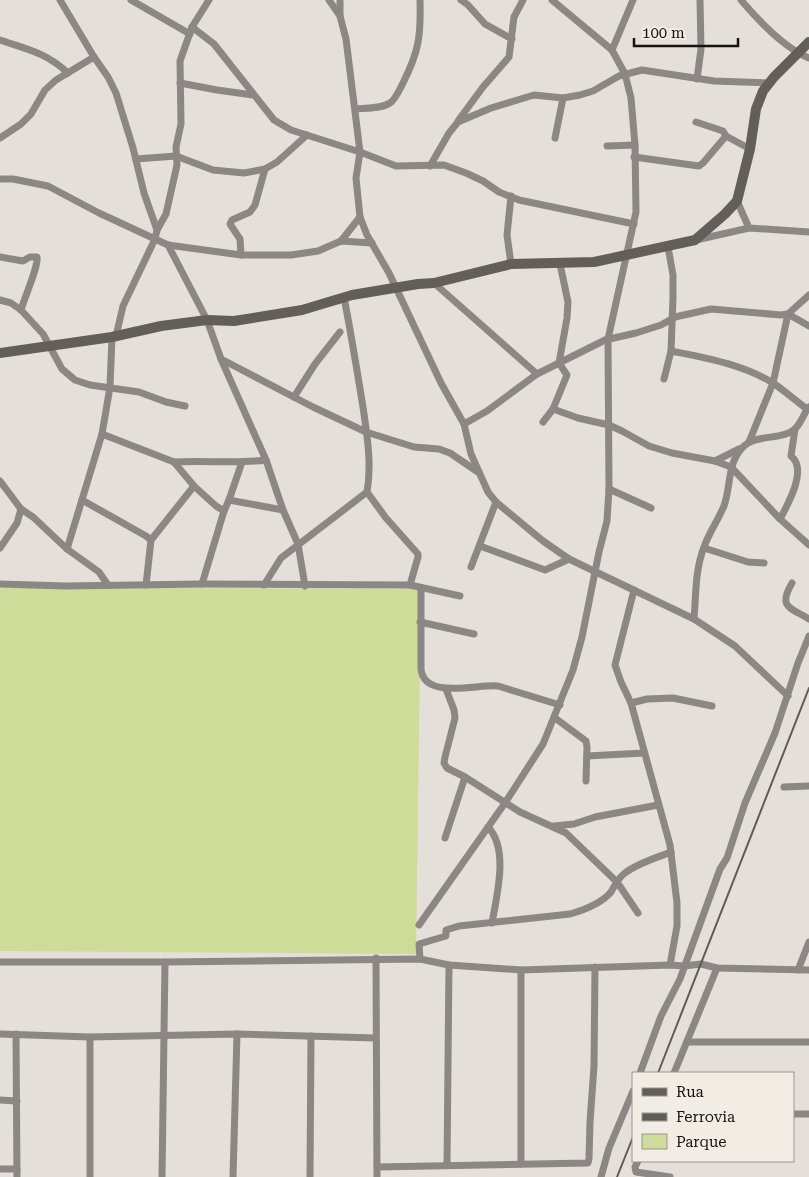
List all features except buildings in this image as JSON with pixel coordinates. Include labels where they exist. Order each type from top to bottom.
[{"type":"street","points":[[60,0],[116,93],[144,193],[157,230]]},
{"type":"street","points":[[131,0],[191,30],[214,44],[274,120],[291,130],[360,152],[396,166],[444,165],[466,173],[483,181],[499,192],[510,196],[634,224]]},
{"type":"street","points":[[67,550],[102,434],[110,388],[114,337],[126,299],[166,214],[177,165],[176,147],[181,124],[180,61],[191,30],[209,0]]},
{"type":"street","points":[[330,0],[340,16]]},
{"type":"street","points":[[340,0],[340,16],[346,39],[360,152],[356,178],[360,217],[372,244],[390,273],[441,382],[464,424],[471,454],[488,492],[496,502],[543,541],[569,559],[694,619],[735,646],[788,696]]},
{"type":"street","points":[[355,109],[390,103],[399,90],[416,56],[420,37],[420,0]]},
{"type":"street","points":[[461,0],[485,24],[512,40]]},
{"type":"street","points":[[430,166],[449,133],[483,88],[510,57],[514,18],[523,0]]},
{"type":"street","points":[[419,925],[505,803],[543,744],[573,670],[607,522],[609,489],[608,340],[636,212],[635,146],[631,98],[624,74],[612,50],[552,0]]},
{"type":"street","points":[[612,50],[633,0]]},
{"type":"street","points":[[697,79],[700,49],[700,0]]},
{"type":"street","points":[[741,0],[757,19],[798,53],[809,58]]},
{"type":"street","points":[[0,40],[40,53],[56,61],[68,73]]},
{"type":"street","points":[[695,240],[737,201],[750,149],[756,108],[763,91],[809,42]]},
{"type":"street","points":[[0,138],[21,124],[31,114],[45,90],[56,80],[94,57]]},
{"type":"street","points":[[458,122],[491,108],[534,95],[563,98],[593,91],[624,74],[642,70],[714,81],[769,83]]},
{"type":"street","points":[[180,83],[253,95]]},
{"type":"street","points":[[554,138],[563,98]]},
{"type":"street","points":[[696,122],[723,132],[726,136],[750,149]]},
{"type":"street","points":[[136,159],[176,156],[213,170],[244,173],[265,169],[277,162],[307,135]]},
{"type":"street","points":[[634,157],[699,166],[704,163],[726,136]]},
{"type":"street","points":[[607,146],[635,146]]},
{"type":"street","points":[[241,255],[240,239],[230,224],[232,220],[250,212],[255,205],[265,169]]},
{"type":"street","points":[[0,179],[13,179],[48,186],[99,213],[168,245],[241,255],[291,255],[318,251],[341,242],[372,244]]},
{"type":"street","points":[[510,196],[507,235],[511,264]]},
{"type":"street","points":[[737,201],[749,228]]},
{"type":"street","points":[[341,242],[360,217]]},
{"type":"street","points":[[0,353],[114,337],[161,326],[206,320],[234,321],[302,310],[344,297],[434,283],[511,264],[594,262],[749,228],[809,232]]},
{"type":"street","points":[[168,245],[206,320],[221,359],[266,460],[298,544],[304,586]]},
{"type":"street","points":[[664,379],[671,351],[673,275],[668,247]]},
{"type":"street","points":[[0,256],[10,260],[23,261],[30,257],[37,257],[36,269],[21,310]]},
{"type":"street","points":[[542,422],[553,409],[567,375],[559,363],[568,302],[560,264]]},
{"type":"street","points":[[434,283],[537,374]]},
{"type":"street","points":[[464,424],[487,411],[537,374],[608,340],[661,325],[671,318],[710,309],[788,314],[809,295]]},
{"type":"street","points":[[264,585],[276,563],[367,492],[370,478],[366,432],[354,349],[344,297]]},
{"type":"street","points":[[0,300],[12,303],[21,310],[43,334],[62,369],[75,380],[90,385],[139,392],[166,402],[185,406]]},
{"type":"street","points":[[788,314],[809,326]]},
{"type":"street","points":[[715,461],[742,448],[749,442],[774,383],[788,314]]},
{"type":"street","points":[[294,397],[315,364],[340,332]]},
{"type":"street","points":[[671,351],[725,362],[774,383],[808,408],[795,429],[791,456],[797,464],[798,473],[789,502],[780,519]]},
{"type":"street","points":[[221,359],[366,432],[414,447],[439,449],[450,453],[478,472]]},
{"type":"street","points":[[553,409],[578,418],[608,425],[649,446],[672,453],[715,461],[731,468],[780,519],[809,545]]},
{"type":"street","points":[[749,442],[784,434],[795,429]]},
{"type":"street","points":[[102,434],[174,462],[266,460]]},
{"type":"street","points":[[694,619],[697,572],[704,548],[724,504],[731,468],[742,448]]},
{"type":"street","points":[[174,462],[194,486],[224,511]]},
{"type":"street","points":[[202,584],[224,511],[242,462]]},
{"type":"street","points":[[0,481],[21,509],[67,550],[100,572],[108,585]]},
{"type":"street","points":[[146,585],[151,540],[194,486]]},
{"type":"street","points":[[609,489],[650,508]]},
{"type":"street","points":[[367,492],[386,518],[418,554],[410,585]]},
{"type":"street","points":[[82,500],[151,540]]},
{"type":"street","points":[[229,500],[284,510]]},
{"type":"street","points":[[471,567],[496,502]]},
{"type":"street","points":[[0,548],[16,523],[21,509]]},
{"type":"street","points":[[480,546],[545,570],[569,559]]},
{"type":"street","points":[[704,548],[748,562],[764,563]]},
{"type":"street","points":[[792,583],[785,599],[787,605],[809,619]]},
{"type":"street","points":[[0,584],[410,585],[421,589],[460,596]]},
{"type":"street","points":[[421,589],[422,676],[425,682],[446,689],[498,686],[560,705]]},
{"type":"street","points":[[634,590],[615,665],[630,703],[671,852],[678,903],[670,965]]},
{"type":"street","points":[[420,622],[474,634]]},
{"type":"street","points":[[640,1072],[684,966],[720,868],[727,858],[745,803],[775,733],[809,636]]},
{"type":"street","points":[[446,689],[455,718],[444,763],[447,768],[465,777],[505,803],[566,834],[617,882],[638,913]]},
{"type":"street","points":[[630,703],[647,699],[674,698],[712,706]]},
{"type":"street","points":[[555,718],[586,741],[586,781]]},
{"type":"street","points":[[587,756],[644,754]]},
{"type":"street","points":[[445,838],[465,777]]},
{"type":"street","points":[[784,786],[809,786]]},
{"type":"street","points":[[551,826],[574,824],[595,817],[658,805]]},
{"type":"street","points":[[488,827],[497,838],[500,851],[498,886],[492,923]]},
{"type":"street","points":[[420,959],[419,944],[446,936],[446,930],[464,925],[570,914],[584,910],[608,896],[625,873],[636,866],[671,852]]},
{"type":"street","points":[[798,970],[809,942]]},
{"type":"street","points":[[376,958],[377,1177]]},
{"type":"street","points":[[0,962],[164,962],[376,958],[420,959],[449,965],[522,970],[701,964],[716,968],[809,970]]},
{"type":"street","points":[[162,1177],[164,962]]},
{"type":"street","points":[[447,1165],[449,965]]},
{"type":"street","points":[[377,1167],[585,1164],[589,1160],[594,1066],[595,967]]},
{"type":"street","points":[[674,1072],[716,968]]},
{"type":"street","points":[[521,1164],[522,970]]},
{"type":"street","points":[[0,1034],[163,1036],[237,1034],[375,1038]]},
{"type":"street","points":[[0,1169],[17,1173],[16,1034]]},
{"type":"street","points":[[233,1177],[237,1034]]},
{"type":"street","points":[[90,1036],[90,1177]]},
{"type":"street","points":[[310,1177],[311,1036]]},
{"type":"street","points":[[687,1042],[809,1042]]},
{"type":"street","points":[[601,1177],[609,1148],[632,1093]]},
{"type":"street","points":[[0,1100],[17,1101]]},
{"type":"street","points":[[794,1114],[809,1114]]},
{"type":"street","points":[[638,1162],[635,1167],[636,1172],[670,1177]]},
{"type":"green space","points":[[0,587],[421,589],[416,954],[0,951]]},
{"type":"railway","points":[[658,1072],[809,688]]},
{"type":"railway","points":[[617,1177],[632,1140]]}]
